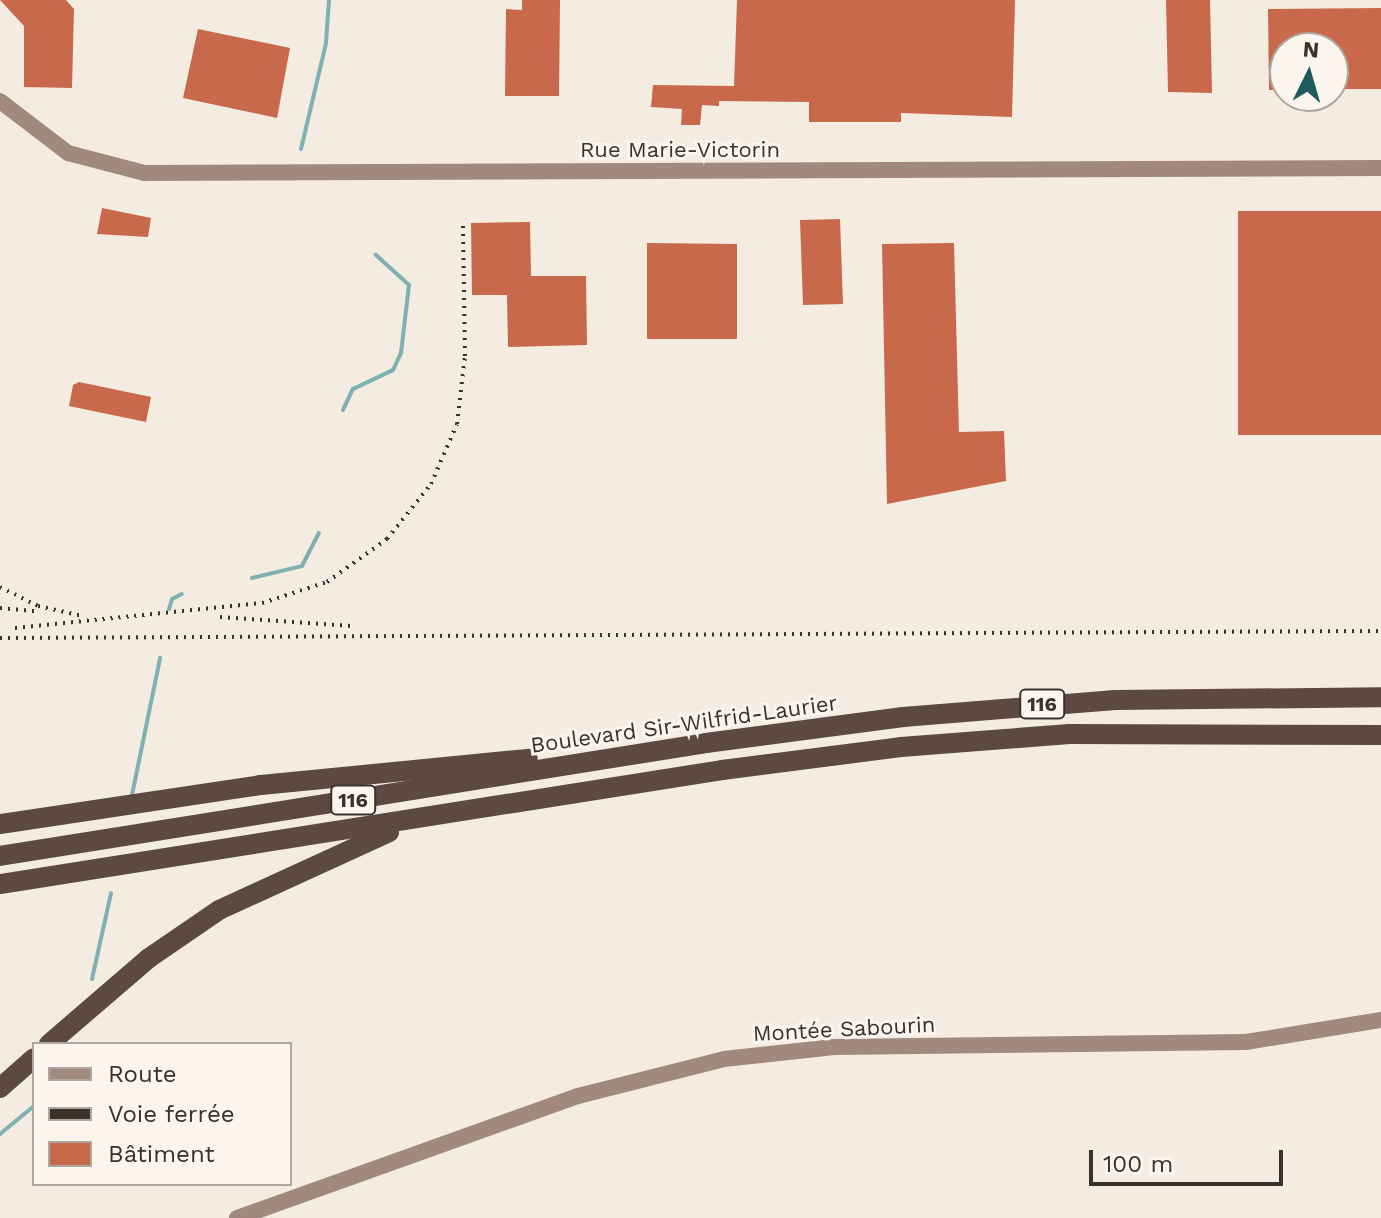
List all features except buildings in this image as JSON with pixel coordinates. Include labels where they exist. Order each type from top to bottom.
[{"type":"highway","name":"Boulevard Sir-Wilfrid-Laurier","points":[[0,856],[706,743],[1042,704],[1381,697]]},
{"type":"highway","name":"116","points":[[0,884],[722,770],[1011,736],[1381,735]]},
{"type":"highway","points":[[0,824],[261,785],[706,743]]},
{"type":"highway","points":[[51,1042],[149,958],[219,910],[271,881],[419,819]]},
{"type":"highway","points":[[0,1088],[32,1060]]},
{"type":"street","name":"Rue Marie-Victorin","points":[[0,101],[68,153],[145,173],[1381,168]]},
{"type":"street","name":"Montée Sabourin","points":[[237,1218],[578,1096],[746,1055],[834,1047],[1246,1042],[1381,1020]]},
{"type":"waterway","points":[[301,149],[326,43],[329,0]]},
{"type":"waterway","points":[[343,410],[353,389],[393,370],[401,353],[409,285],[376,255]]},
{"type":"waterway","points":[[252,578],[302,566],[319,533]]},
{"type":"waterway","points":[[169,609],[172,599],[182,594]]},
{"type":"waterway","points":[[132,795],[160,658]]},
{"type":"waterway","points":[[92,979],[111,893]]},
{"type":"waterway","points":[[0,1134],[32,1108]]},
{"type":"railway","points":[[15,628],[262,603],[327,582],[387,539],[431,484],[457,424],[465,356],[463,224]]},
{"type":"railway","points":[[0,587],[38,606],[83,616]]},
{"type":"railway","points":[[0,608],[36,611]]},
{"type":"railway","points":[[220,617],[352,626]]},
{"type":"railway","points":[[0,638],[1381,631]]}]
